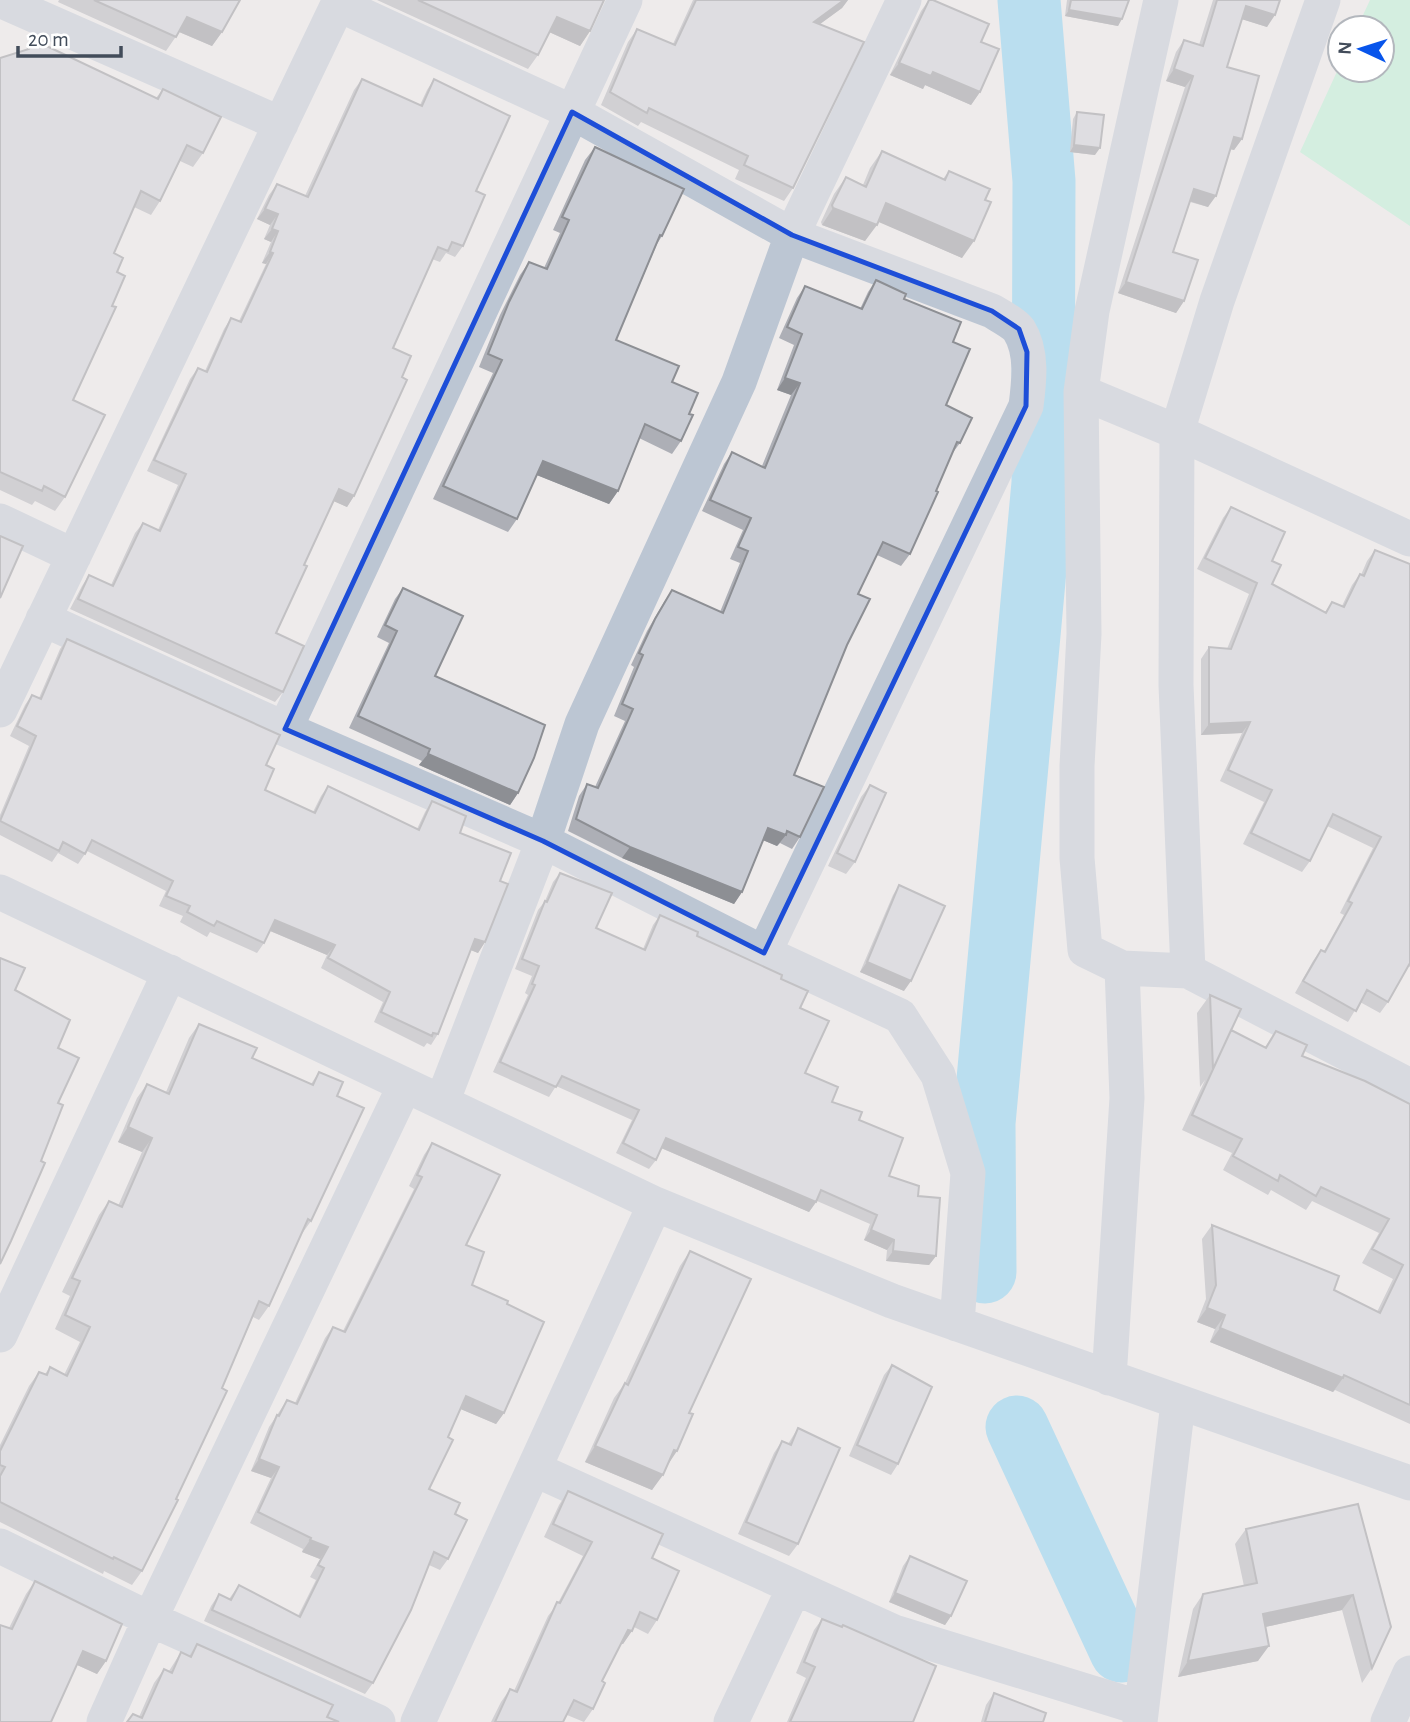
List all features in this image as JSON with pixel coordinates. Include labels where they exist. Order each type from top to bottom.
[{"type":"street","points":[[0,0],[281,124]]},
{"type":"street","points":[[285,729],[625,0]]},
{"type":"street","points":[[442,1102],[543,841],[582,724],[739,382],[792,235],[904,0]]},
{"type":"street","points":[[1161,0],[1092,311],[1081,392],[1084,634],[1077,766],[1077,858],[1085,950],[1122,968],[1188,971],[1410,1086]]},
{"type":"street","points":[[1188,971],[1176,685],[1177,432],[1217,301],[1323,0]]},
{"type":"street","points":[[0,710],[339,2],[572,113],[792,235],[992,311],[1018,329],[1027,352],[1029,376],[1026,406],[764,953]]},
{"type":"street","points":[[1081,392],[1177,432],[1410,539]]},
{"type":"street","points":[[0,522],[74,556]]},
{"type":"street","points":[[43,619],[285,729],[543,841],[764,953],[900,1016],[938,1075],[968,1173],[957,1324]]},
{"type":"street","points":[[0,892],[655,1204],[892,1301],[1410,1483]]},
{"type":"street","points":[[1109,1378],[1126,1098],[1122,968]]},
{"type":"street","points":[[0,1335],[170,972]]},
{"type":"street","points":[[104,1722],[150,1619],[405,1085]]},
{"type":"street","points":[[418,1722],[655,1204]]},
{"type":"street","points":[[534,1469],[894,1632],[1141,1715],[1178,1403]]},
{"type":"street","points":[[0,1546],[150,1619],[378,1722]]},
{"type":"street","points":[[731,1722],[793,1588]]},
{"type":"street","points":[[1388,1722],[1410,1672]]},
{"type":"highlighted area","points":[[572,112],[792,235],[992,311],[1019,329],[1027,352],[1026,406],[764,953],[543,841],[285,729]]},
{"type":"green space","points":[[1370,0],[1410,0],[1410,226],[1300,152],[1331,84],[1396,84],[1396,14],[1364,14]]},
{"type":"building","points":[[94,0],[240,0],[222,32],[187,17],[176,37]]},
{"type":"building","points":[[418,0],[604,0],[590,31],[557,17],[538,55]]},
{"type":"building","points":[[696,0],[844,0],[814,22],[864,42],[793,188],[744,165],[748,156],[649,108],[647,113],[610,92],[637,29],[675,45]]},
{"type":"building","points":[[929,0],[989,24],[981,42],[999,49],[980,92],[933,72],[931,76],[899,63]]},
{"type":"building","points":[[1071,0],[1129,0],[1122,19],[1069,10]]},
{"type":"building","points":[[1217,0],[1280,0],[1275,15],[1246,6],[1227,67],[1259,76],[1242,139],[1234,137],[1216,196],[1194,189],[1173,252],[1198,260],[1184,301],[1126,282],[1193,76],[1174,69],[1184,40],[1203,46]]},
{"type":"building","points":[[34,40],[158,99],[163,89],[221,117],[203,153],[187,145],[160,201],[141,191],[114,253],[123,258],[117,272],[125,276],[112,306],[116,307],[73,400],[105,415],[65,497],[44,486],[42,491],[0,472],[0,58],[29,49]]},
{"type":"building","points":[[362,79],[422,106],[434,79],[510,116],[476,191],[485,195],[463,246],[452,242],[448,251],[438,247],[393,348],[411,356],[402,377],[407,380],[354,496],[339,489],[276,633],[304,646],[283,692],[78,599],[89,575],[113,586],[143,523],[160,531],[186,474],[154,460],[198,368],[207,372],[231,318],[241,322],[273,253],[270,252],[278,231],[272,229],[278,214],[265,209],[277,184],[308,197]]},
{"type":"building","points":[[1077,112],[1104,115],[1100,148],[1074,145]]},
{"type":"building","points":[[595,147],[684,189],[662,236],[660,235],[616,340],[679,366],[672,382],[698,393],[689,414],[693,415],[681,441],[645,424],[618,491],[543,461],[517,519],[443,486],[502,360],[488,354],[509,302],[529,262],[547,269],[569,220],[562,217]]},
{"type":"building","points":[[882,151],[945,180],[949,171],[990,189],[985,200],[991,202],[974,241],[886,203],[877,225],[833,208],[846,177],[866,187]]},
{"type":"building","points":[[876,280],[906,294],[904,299],[961,322],[953,342],[970,349],[946,405],[972,418],[960,443],[957,442],[910,554],[883,542],[858,594],[870,599],[847,645],[794,775],[824,787],[800,837],[787,831],[786,835],[768,828],[742,892],[630,847],[576,819],[587,784],[598,788],[633,709],[622,704],[643,655],[639,653],[672,590],[723,613],[748,551],[738,547],[751,518],[710,500],[732,452],[765,468],[800,383],[785,378],[802,334],[787,327],[805,286],[862,309]]},
{"type":"building","points":[[1231,507],[1285,532],[1272,561],[1281,565],[1272,584],[1326,613],[1332,602],[1344,607],[1360,574],[1364,576],[1375,550],[1410,564],[1410,963],[1388,1002],[1367,990],[1356,1011],[1303,981],[1321,950],[1325,952],[1352,903],[1348,901],[1381,837],[1333,814],[1310,861],[1251,833],[1272,790],[1228,770],[1250,722],[1209,724],[1209,647],[1231,649],[1257,583],[1205,558]]},
{"type":"building","points":[[0,536],[23,546],[0,598]]},
{"type":"building","points":[[403,588],[463,616],[435,676],[545,725],[518,793],[428,754],[430,749],[358,716],[397,631],[385,625]]},
{"type":"building","points":[[67,639],[280,735],[266,765],[274,769],[265,790],[315,813],[328,786],[419,830],[432,801],[466,816],[460,833],[511,853],[500,881],[508,884],[485,942],[475,939],[438,1034],[433,1033],[432,1036],[381,1012],[390,992],[328,958],[335,945],[275,920],[264,943],[217,921],[214,926],[187,912],[190,906],[166,896],[173,881],[92,840],[85,854],[63,842],[59,851],[0,821],[36,736],[17,726],[32,695],[41,699]]},
{"type":"building","points":[[870,785],[886,793],[855,862],[837,853]]},
{"type":"building","points":[[560,873],[612,893],[596,928],[645,950],[660,915],[698,932],[697,936],[782,975],[781,979],[808,991],[800,1008],[829,1021],[805,1073],[838,1087],[832,1102],[862,1112],[859,1120],[903,1138],[889,1176],[919,1186],[918,1196],[940,1198],[936,1256],[893,1251],[894,1240],[871,1230],[877,1215],[821,1190],[816,1202],[666,1138],[656,1160],[623,1143],[639,1110],[562,1076],[556,1087],[500,1062],[535,985],[532,984],[539,966],[522,959],[545,901],[547,902]]},
{"type":"building","points":[[899,885],[945,906],[911,981],[867,962]]},
{"type":"building","points":[[0,958],[25,968],[15,990],[70,1020],[58,1048],[79,1058],[58,1103],[63,1105],[41,1161],[45,1163],[0,1264]]},
{"type":"building","points":[[1210,995],[1241,1009],[1213,1069]]},
{"type":"building","points":[[199,1024],[257,1048],[252,1058],[313,1085],[319,1072],[343,1082],[337,1096],[364,1108],[311,1221],[308,1219],[269,1306],[259,1301],[222,1388],[227,1391],[176,1499],[178,1500],[142,1571],[0,1502],[0,1476],[5,1467],[0,1465],[0,1451],[39,1372],[47,1375],[50,1367],[67,1376],[90,1327],[65,1315],[80,1281],[72,1278],[109,1201],[122,1207],[152,1138],[128,1127],[147,1084],[169,1094]]},
{"type":"building","points":[[1231,1030],[1266,1048],[1276,1031],[1307,1045],[1302,1056],[1365,1081],[1410,1104],[1410,1405],[1344,1375],[1343,1378],[1220,1328],[1225,1315],[1207,1308],[1216,1285],[1212,1225],[1339,1276],[1334,1290],[1380,1313],[1403,1265],[1372,1249],[1389,1219],[1321,1187],[1316,1196],[1280,1175],[1278,1181],[1233,1156],[1242,1139],[1192,1115]]},
{"type":"building","points":[[432,1143],[500,1175],[466,1245],[484,1252],[472,1285],[508,1301],[507,1304],[544,1322],[504,1413],[466,1396],[448,1437],[453,1440],[429,1489],[460,1503],[455,1514],[467,1520],[448,1559],[434,1552],[411,1610],[373,1683],[212,1610],[219,1594],[231,1600],[239,1585],[300,1617],[324,1568],[318,1565],[328,1547],[258,1512],[279,1467],[259,1459],[277,1415],[279,1416],[287,1400],[297,1404],[333,1327],[345,1332],[422,1177],[417,1175]]},
{"type":"building","points":[[690,1251],[751,1279],[689,1413],[693,1414],[677,1451],[674,1450],[663,1475],[595,1446],[625,1383],[628,1385]]},
{"type":"building","points":[[892,1365],[932,1387],[898,1464],[857,1445]]},
{"type":"building","points":[[798,1428],[840,1448],[798,1544],[746,1522],[782,1441],[791,1445]]},
{"type":"building","points":[[568,1491],[663,1534],[652,1558],[679,1571],[657,1620],[640,1612],[632,1631],[628,1630],[602,1681],[605,1683],[593,1709],[574,1700],[563,1722],[495,1722],[510,1689],[517,1692],[557,1602],[560,1603],[592,1542],[553,1524]]},
{"type":"building","points":[[1358,1504],[1391,1627],[1372,1668],[1353,1595],[1263,1614],[1269,1646],[1188,1661],[1203,1594],[1257,1583],[1246,1529]]},
{"type":"building","points":[[910,1556],[967,1581],[951,1616],[895,1593]]},
{"type":"building","points":[[35,1581],[122,1624],[106,1661],[83,1651],[51,1722],[0,1722],[0,1625],[12,1629]]},
{"type":"building","points":[[822,1619],[842,1627],[843,1625],[936,1666],[913,1722],[790,1722],[815,1667],[804,1662]]},
{"type":"building","points":[[197,1644],[333,1705],[327,1717],[339,1722],[127,1722],[133,1714],[142,1718],[164,1669],[172,1673],[181,1652],[191,1657]]},
{"type":"building","points":[[994,1693],[1046,1713],[1043,1722],[985,1722]]},
{"type":"waterway","points":[[985,1272],[984,1123],[1043,483],[1044,181],[1029,0]]},
{"type":"waterway","points":[[1017,1427],[1121,1651]]}]
